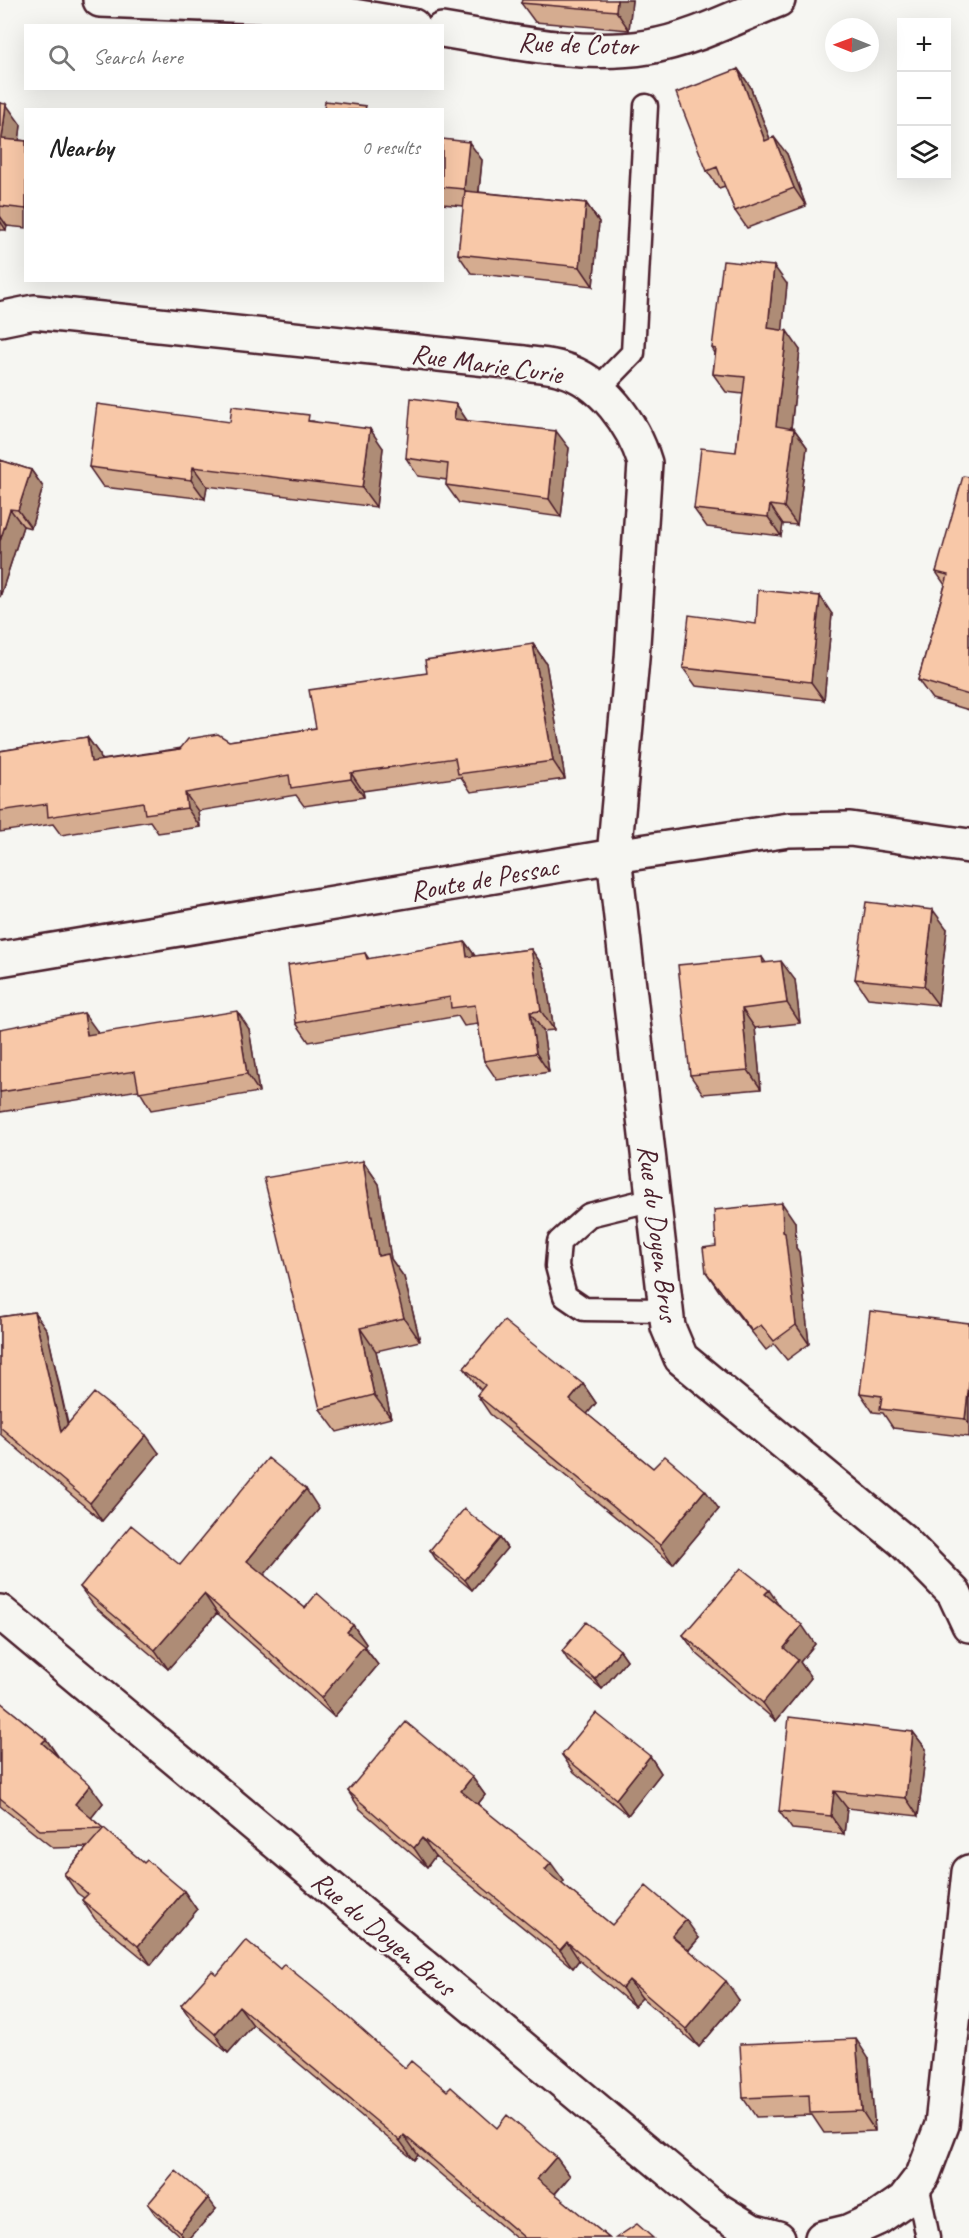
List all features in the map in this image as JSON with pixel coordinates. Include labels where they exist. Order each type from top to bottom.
[{"type":"street","points":[[100,0],[305,8],[401,24]]},
{"type":"street","name":"Rue de Cotor","points":[[444,30],[532,45],[596,49],[648,47],[695,32],[778,0]]},
{"type":"street","name":"Rue Marie Curie","points":[[0,319],[34,312],[524,363],[562,369],[598,389],[628,426],[639,444],[645,464],[632,658],[614,856]]},
{"type":"street","name":"Route de Pessac","points":[[0,959],[614,856],[789,830],[850,829],[969,846]]},
{"type":"street","name":"Rue du Doyen Brus","points":[[614,856],[668,1327],[681,1358],[902,1540],[954,1593],[969,1625]]},
{"type":"street","name":"Rue du Doyen Brus","points":[[0,1612],[713,2207],[752,2231],[778,2238]]},
{"type":"street","points":[[822,2238],[847,2232],[878,2218],[904,2200],[917,2184],[942,2125],[969,1872]]},
{"type":"lane","points":[[598,389],[633,353],[646,106]]},
{"type":"lane","points":[[654,1199],[589,1215],[559,1242],[557,1266],[565,1296],[584,1309],[667,1310]]},
{"type":"lane","points":[[917,2184],[928,2238]]},
{"type":"building","points":[[522,0],[617,0],[616,11],[521,3]]},
{"type":"building","points":[[738,69],[765,141],[774,137],[794,188],[735,211],[717,167],[707,171],[676,93]]},
{"type":"building","points":[[325,101],[366,106],[366,108],[324,108]]},
{"type":"building","points":[[0,103],[6,104],[2,139],[24,141],[24,209],[0,206]]},
{"type":"building","points":[[444,139],[469,142],[464,189],[444,187]]},
{"type":"building","points":[[465,191],[586,203],[580,267],[458,254]]},
{"type":"building","points":[[723,261],[774,266],[768,328],[787,331],[776,426],[794,429],[784,507],[770,505],[768,517],[694,509],[701,448],[736,452],[745,377],[713,374],[716,349],[712,348]]},
{"type":"building","points":[[411,398],[456,404],[454,419],[556,431],[549,499],[446,485],[448,464],[406,458]]},
{"type":"building","points":[[97,404],[230,422],[232,406],[309,415],[308,421],[370,429],[362,488],[193,467],[191,480],[89,467]]},
{"type":"building","points":[[0,460],[31,470],[18,510],[10,509],[0,541]]},
{"type":"building","points":[[963,476],[969,477],[969,695],[918,680],[948,575],[936,572]]},
{"type":"building","points":[[758,590],[820,596],[811,682],[683,668],[689,615],[756,624]]},
{"type":"building","points":[[533,644],[553,761],[458,774],[455,758],[351,773],[351,779],[291,788],[289,775],[185,793],[187,808],[145,814],[143,802],[48,817],[47,804],[0,811],[0,751],[87,737],[91,762],[180,749],[188,739],[218,734],[229,741],[316,728],[309,690],[427,673],[425,660]]},
{"type":"building","points":[[866,902],[933,910],[924,986],[855,979]]},
{"type":"building","points":[[465,942],[467,957],[531,949],[541,1011],[530,1012],[536,1053],[484,1061],[475,1005],[451,1008],[450,997],[296,1023],[288,965],[365,953],[367,959]]},
{"type":"building","points":[[762,957],[763,963],[781,961],[787,1003],[742,1009],[748,1070],[690,1075],[678,965]]},
{"type":"building","points":[[237,1011],[247,1074],[139,1092],[135,1071],[0,1092],[0,1029],[84,1013],[87,1035]]},
{"type":"building","points":[[363,1161],[378,1256],[388,1254],[404,1318],[360,1328],[374,1395],[320,1409],[264,1178]]},
{"type":"building","points":[[782,1203],[783,1232],[785,1233],[796,1325],[774,1341],[761,1325],[752,1331],[706,1272],[703,1248],[716,1246],[714,1210]]},
{"type":"building","points":[[870,1311],[969,1323],[969,1384],[965,1419],[880,1409],[882,1396],[860,1393]]},
{"type":"building","points":[[34,1312],[61,1432],[94,1393],[146,1435],[90,1503],[0,1427],[0,1317]]},
{"type":"building","points":[[504,1321],[583,1384],[570,1400],[653,1468],[665,1456],[705,1490],[660,1545],[477,1395],[485,1385],[464,1368]]},
{"type":"building","points":[[268,1458],[306,1489],[247,1561],[305,1608],[317,1593],[353,1625],[347,1632],[364,1646],[321,1698],[204,1594],[155,1650],[80,1587],[131,1525],[180,1565]]},
{"type":"building","points":[[464,1509],[500,1538],[465,1580],[430,1550]]},
{"type":"building","points":[[741,1568],[769,1590],[765,1594],[802,1625],[784,1648],[798,1660],[763,1703],[683,1635]]},
{"type":"building","points":[[586,1622],[620,1650],[595,1679],[562,1651]]},
{"type":"building","points":[[0,1702],[46,1739],[42,1743],[90,1785],[75,1804],[103,1828],[40,1830],[0,1798]]},
{"type":"building","points":[[596,1713],[650,1756],[616,1799],[562,1755]]},
{"type":"building","points":[[789,1717],[913,1732],[906,1798],[834,1791],[831,1816],[779,1811]]},
{"type":"building","points":[[406,1722],[472,1777],[461,1791],[551,1863],[545,1870],[612,1925],[646,1886],[686,1920],[672,1936],[726,1981],[686,2029],[629,1980],[622,1988],[567,1942],[560,1950],[422,1838],[414,1848],[348,1791]]},
{"type":"building","points":[[104,1828],[144,1863],[147,1860],[184,1891],[138,1946],[82,1900],[88,1894],[64,1874]]},
{"type":"building","points":[[246,1940],[280,1969],[284,1964],[405,2068],[411,2061],[447,2091],[451,2087],[497,2128],[507,2115],[556,2157],[537,2179],[609,2238],[525,2238],[404,2135],[400,2141],[239,2006],[215,2034],[181,2005],[212,1971],[217,1975]]},
{"type":"building","points":[[856,2039],[862,2111],[810,2113],[809,2095],[743,2098],[740,2044]]},
{"type":"building","points":[[176,2171],[208,2198],[180,2232],[148,2204]]},
{"type":"building","points":[[637,2224],[653,2238],[616,2238]]}]
